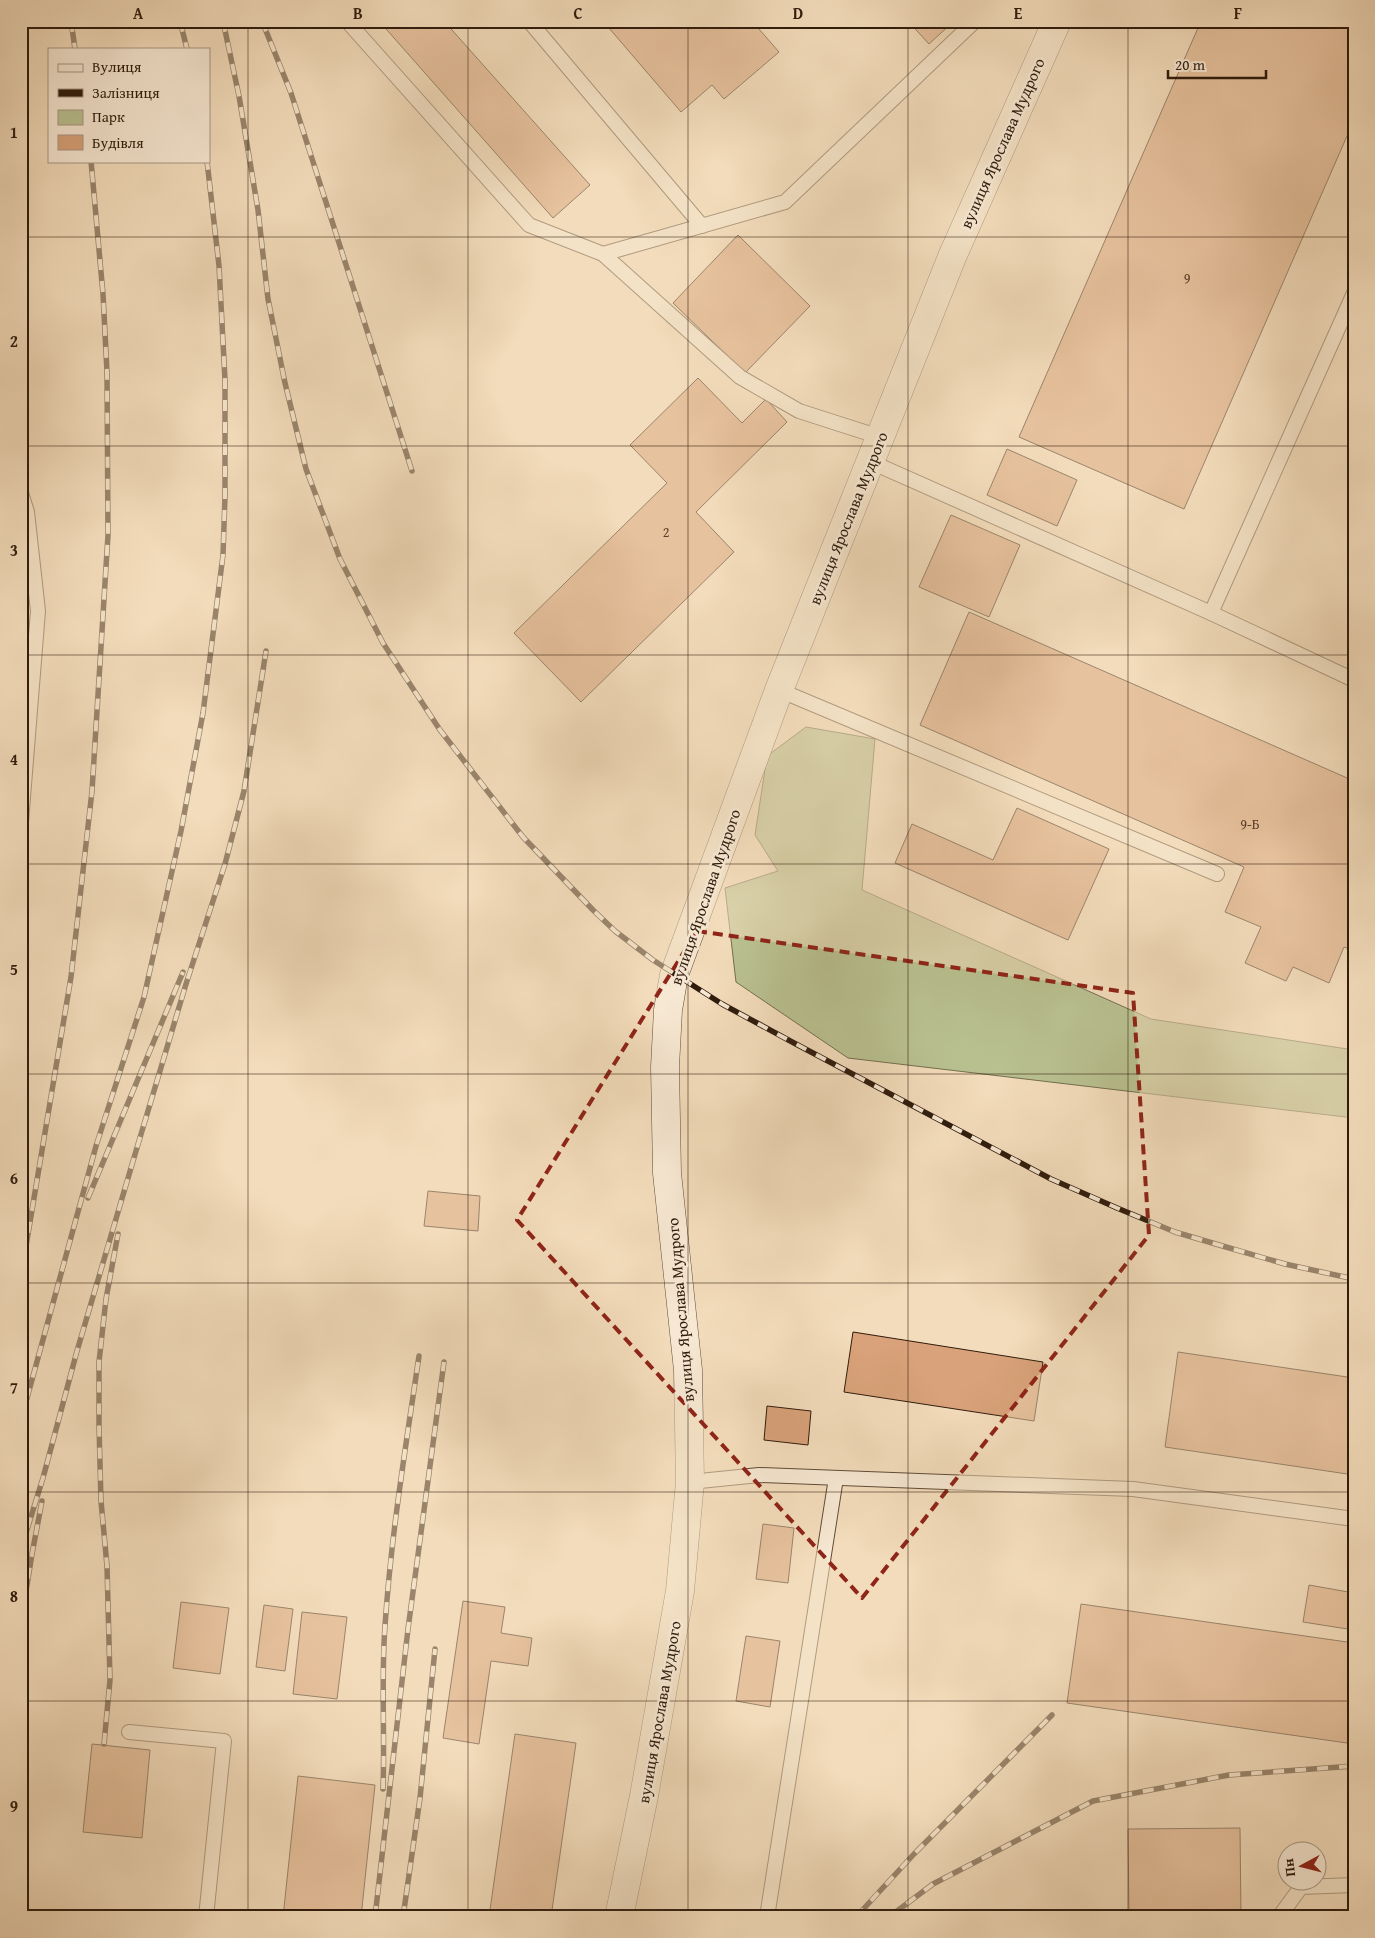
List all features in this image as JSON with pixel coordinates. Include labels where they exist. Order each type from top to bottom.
[{"type":"street","name":"вулиця Ярослава Мудрого","points":[[619,1917],[644,1796],[680,1591],[690,1482],[688,1370],[667,1173],[665,1067],[668,1010],[674,975],[780,690],[952,257],[1057,21]]},
{"type":"lane","points":[[347,21],[529,224],[604,254],[740,376],[799,411],[880,437]]},
{"type":"lane","points":[[529,21],[702,226]]},
{"type":"lane","points":[[604,254],[785,202],[975,21]]},
{"type":"lane","points":[[1211,613],[1354,293]]},
{"type":"lane","points":[[870,462],[1211,613],[1354,680]]},
{"type":"lane","points":[[21,492],[27,512],[38,611],[21,822]]},
{"type":"lane","points":[[780,690],[1217,874]]},
{"type":"lane","points":[[690,1482],[759,1474],[1133,1489],[1354,1519]]},
{"type":"lane","points":[[767,1917],[836,1478]]},
{"type":"lane","points":[[129,1732],[224,1742],[206,1917]]},
{"type":"lane","points":[[1280,1917],[1301,1887],[1354,1885]]},
{"type":"highlighted area","points":[[697,931],[1133,993],[1149,1235],[862,1598],[517,1220]]},
{"type":"green space","points":[[806,727],[875,739],[862,890],[1151,1019],[1354,1050],[1354,1118],[848,1058],[736,982],[725,888],[778,871],[755,835],[767,756]]},
{"type":"building","points":[[379,21],[444,21],[590,185],[553,218]]},
{"type":"building","points":[[603,21],[752,21],[779,52],[724,99],[712,85],[681,112]]},
{"type":"building","points":[[908,21],[954,21],[929,44]]},
{"type":"building","points":[[1201,21],[1354,21],[1354,120],[1184,509],[1019,437]]},
{"type":"building","points":[[738,235],[810,306],[745,373],[673,303]]},
{"type":"building","points":[[698,378],[742,423],[766,399],[787,422],[696,512],[734,552],[581,702],[514,633],[667,483],[630,445]]},
{"type":"building","points":[[1007,449],[1077,480],[1057,526],[987,495]]},
{"type":"building","points":[[951,515],[1020,545],[989,617],[919,587]]},
{"type":"building","points":[[969,612],[1354,781],[1354,951],[1344,947],[1329,983],[1293,967],[1286,981],[1245,963],[1261,927],[1225,912],[1244,867],[920,725]]},
{"type":"building","points":[[1017,808],[1109,849],[1068,940],[895,863],[912,824],[993,860]]},
{"type":"building","points":[[428,1191],[480,1196],[478,1231],[424,1226]]},
{"type":"building","points":[[853,1332],[1043,1362],[1034,1421],[844,1392]]},
{"type":"building","points":[[1178,1352],[1354,1378],[1354,1475],[1165,1447]]},
{"type":"building","points":[[767,1406],[811,1411],[808,1445],[764,1440]]},
{"type":"building","points":[[763,1524],[794,1528],[788,1583],[756,1579]]},
{"type":"building","points":[[1309,1585],[1354,1593],[1354,1630],[1303,1622]]},
{"type":"building","points":[[463,1601],[505,1607],[501,1633],[532,1638],[528,1666],[491,1661],[479,1744],[443,1738]]},
{"type":"building","points":[[181,1602],[229,1608],[220,1674],[173,1668]]},
{"type":"building","points":[[1081,1604],[1354,1643],[1354,1744],[1067,1703]]},
{"type":"building","points":[[264,1605],[293,1609],[285,1671],[256,1667]]},
{"type":"building","points":[[302,1612],[347,1617],[337,1699],[293,1694]]},
{"type":"building","points":[[746,1636],[780,1641],[770,1707],[736,1701]]},
{"type":"building","points":[[515,1734],[576,1743],[551,1917],[489,1917]]},
{"type":"building","points":[[92,1744],[150,1750],[142,1838],[83,1832]]},
{"type":"building","points":[[298,1776],[375,1785],[361,1917],[283,1917]]},
{"type":"building","points":[[1240,1828],[1241,1917],[1129,1917],[1128,1829]]},
{"type":"railway","points":[[71,21],[75,48]]},
{"type":"railway","points":[[180,21],[187,48]]},
{"type":"railway","points":[[223,21],[239,96],[258,210],[268,299],[285,383],[306,469],[340,559],[383,643],[440,730],[523,837],[615,931],[653,960],[722,1004],[794,1043],[1051,1179],[1117,1208],[1175,1232],[1285,1264],[1354,1279]]},
{"type":"railway","points":[[262,21],[291,93],[412,471]]},
{"type":"railway","points":[[21,1276],[71,977],[92,791],[108,535],[107,372],[103,294],[91,162]]},
{"type":"railway","points":[[21,1420],[96,1146],[144,997],[181,831],[203,713],[223,555],[225,496],[225,380],[219,266],[207,162]]},
{"type":"railway","points":[[21,1549],[136,1151],[186,984],[225,864],[244,791],[266,651]]},
{"type":"railway","points":[[88,1198],[183,972]]},
{"type":"railway","points":[[104,1744],[110,1680],[107,1566],[101,1501],[99,1362],[106,1299],[118,1234]]},
{"type":"railway","points":[[383,1789],[385,1626],[399,1490],[419,1356]]},
{"type":"railway","points":[[375,1917],[408,1629],[444,1362]]},
{"type":"railway","points":[[21,1622],[42,1501]]},
{"type":"railway","points":[[403,1917],[420,1798],[435,1649]]},
{"type":"railway","points":[[856,1917],[914,1854],[1052,1715]]},
{"type":"railway","points":[[889,1917],[933,1884],[1093,1801],[1229,1775],[1354,1766]]}]
